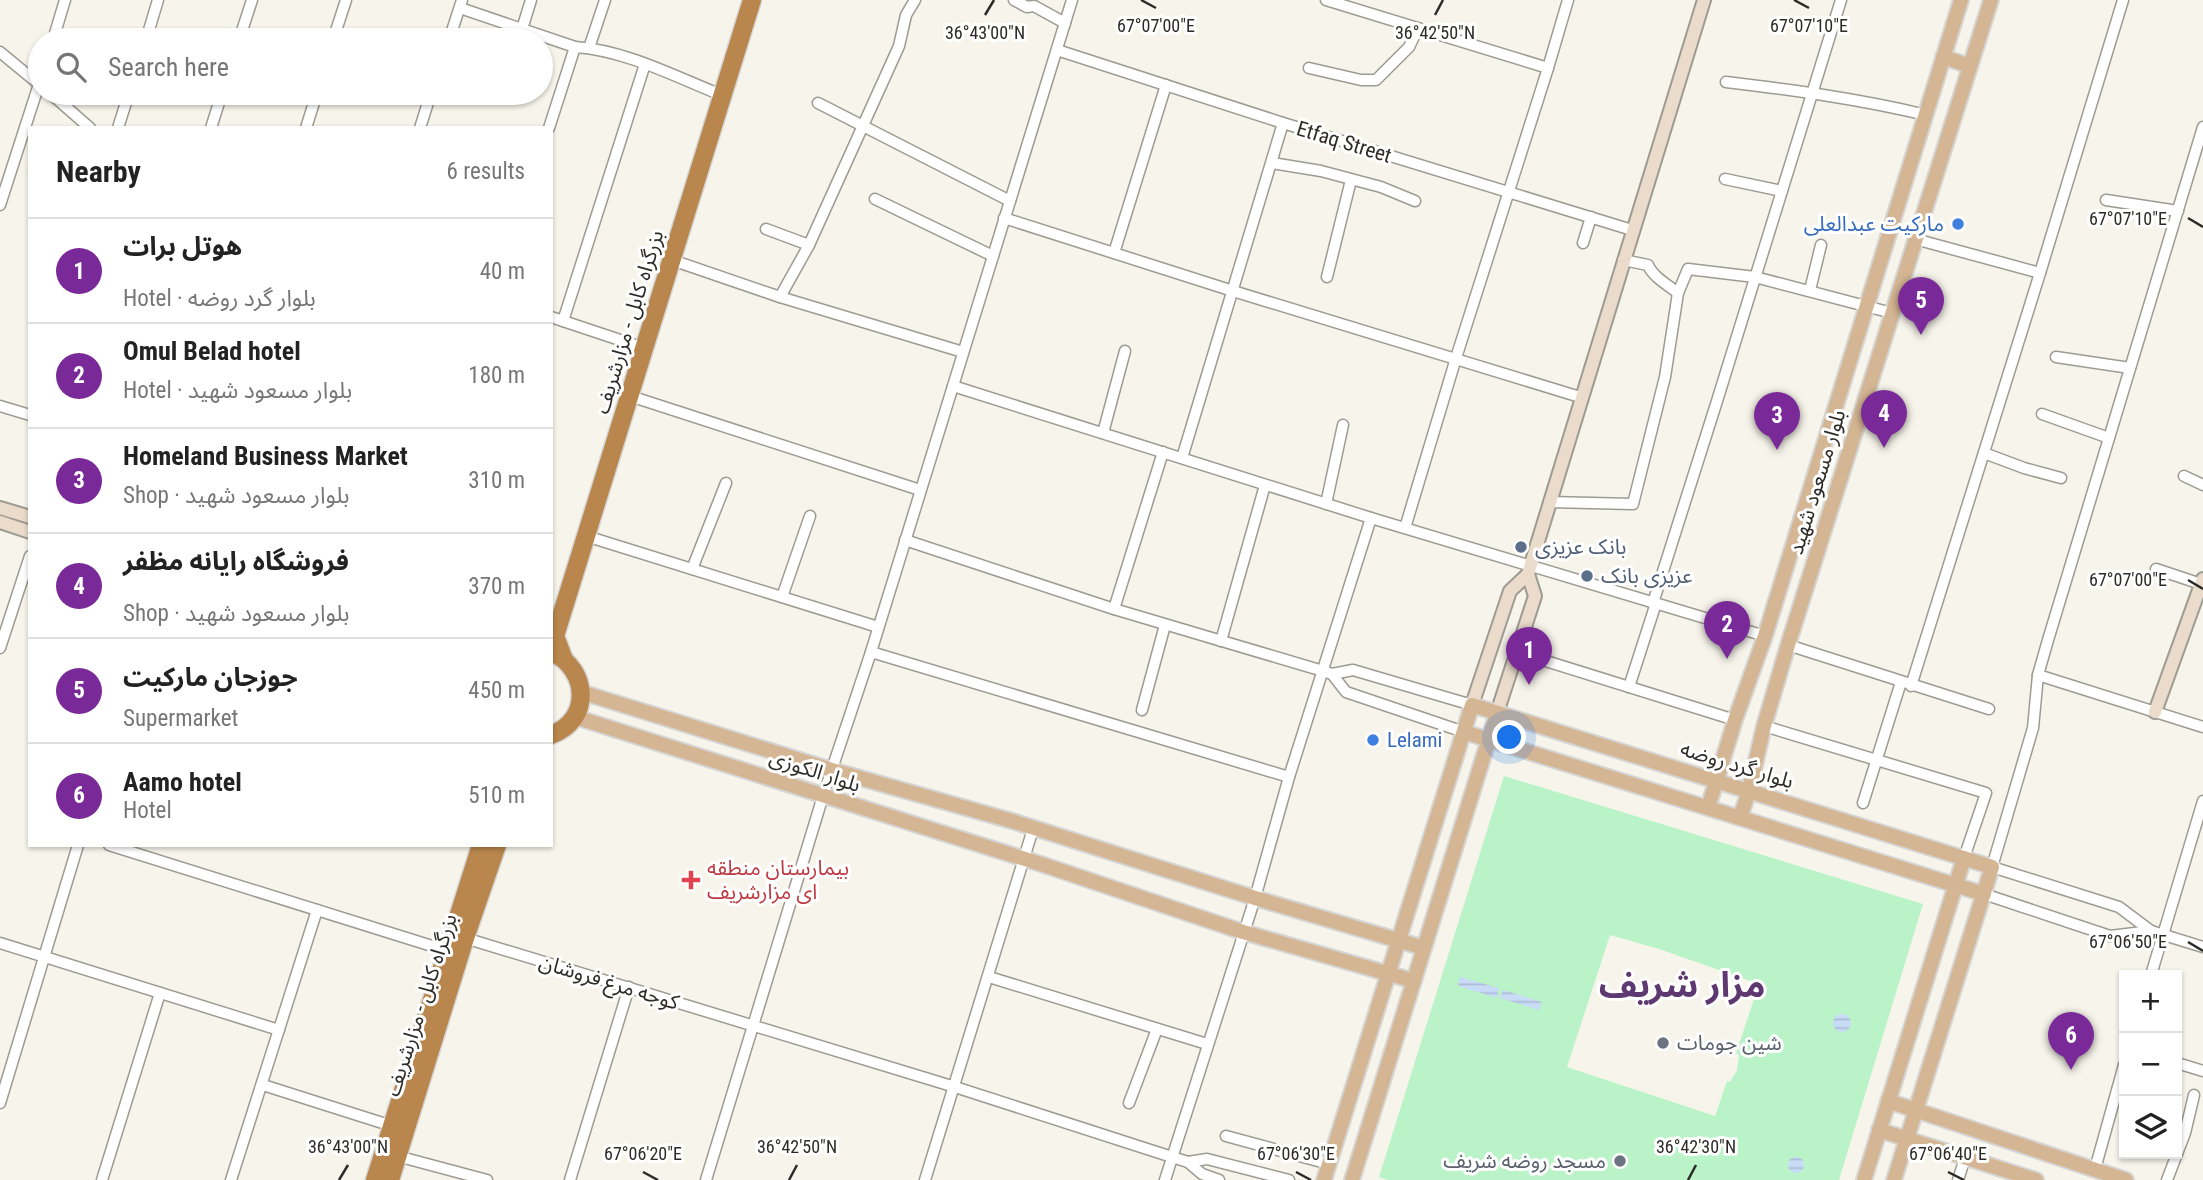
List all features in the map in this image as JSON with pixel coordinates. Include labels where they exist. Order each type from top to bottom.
[{"type":"highway","name":"بزرگراه کابل - مزارشریف","points":[[553,607],[742,0]]},
{"type":"highway","name":"بزرگراه کابل - مزارشریف","points":[[557,655],[555,636],[752,0]]},
{"type":"highway","points":[[553,734],[567,726],[575,717],[581,692],[572,667],[557,655]]},
{"type":"highway","name":"بزرگراه کابل - مزارشریف","points":[[375,1180],[480,847]]},
{"type":"highway","name":"بزرگراه کابل - مزارشریف","points":[[390,1180],[465,938],[496,847]]},
{"type":"main road","name":"بلوار مسعود شهید","points":[[1708,808],[1765,636],[1961,0]]},
{"type":"main road","name":"بلوار مسعود شهید","points":[[1740,818],[1783,659],[1991,0]]},
{"type":"main road","points":[[1943,57],[1970,66]]},
{"type":"main road","points":[[1905,183],[1931,191]]},
{"type":"main road","points":[[1829,424],[1855,432]]},
{"type":"main road","points":[[1760,651],[1783,659]]},
{"type":"main road","name":"بلوار الکوزی","points":[[581,692],[1424,948]]},
{"type":"main road","points":[[1324,1180],[1472,705]]},
{"type":"main road","name":"بلوار گرد روضه","points":[[1472,705],[1992,867]]},
{"type":"main road","points":[[1352,1180],[1497,713]]},
{"type":"main road","name":"بلوار الکوزی","points":[[575,717],[1044,865],[1243,932],[1414,981]]},
{"type":"main road","points":[[1464,732],[1984,894]]},
{"type":"main road","points":[[1864,1180],[1965,858]]},
{"type":"main road","points":[[1894,1180],[1992,867]]},
{"type":"main road","points":[[1888,1101],[2126,1180]]},
{"type":"main road","points":[[1879,1130],[2036,1180]]},
{"type":"street","points":[[57,28],[65,0]]},
{"type":"street","points":[[150,28],[158,0]]},
{"type":"street","points":[[243,28],[252,0]]},
{"type":"street","points":[[337,28],[345,0]]},
{"type":"street","points":[[522,28],[531,0]]},
{"type":"street","points":[[589,48],[605,0]]},
{"type":"street","points":[[780,297],[809,245],[899,46],[906,15],[915,0]]},
{"type":"street","points":[[1014,0],[1027,7],[1035,6],[1065,23]]},
{"type":"street","points":[[706,1180],[1072,0]]},
{"type":"street","points":[[1325,0],[1548,68]]},
{"type":"street","points":[[1405,528],[1568,0]]},
{"type":"street","points":[[905,540],[1114,609],[1328,673],[1353,670],[1472,705],[1510,591],[1529,570],[1704,0]]},
{"type":"street","points":[[1629,687],[1841,0]]},
{"type":"street","points":[[1863,803],[1984,453],[2123,0]]},
{"type":"street","points":[[453,28],[461,4],[520,28]]},
{"type":"street","points":[[1309,68],[1361,80],[1376,80],[1409,47],[1418,28]]},
{"type":"street","points":[[553,40],[645,64],[714,92]]},
{"type":"street","points":[[550,126],[575,47]]},
{"type":"street","name":"Etfaq Street","points":[[1057,50],[1283,123],[1632,230]]},
{"type":"street","points":[[0,52],[28,74]]},
{"type":"street","points":[[563,321],[645,64]]},
{"type":"street","points":[[1726,82],[1876,103],[1926,115]]},
{"type":"street","points":[[1114,253],[1166,85]]},
{"type":"street","points":[[818,103],[1010,201]]},
{"type":"street","points":[[0,205],[33,105]]},
{"type":"street","points":[[64,105],[88,126]]},
{"type":"street","points":[[119,126],[125,105]]},
{"type":"street","points":[[212,126],[218,105]]},
{"type":"street","points":[[307,126],[313,105]]},
{"type":"street","points":[[421,126],[427,105]]},
{"type":"street","points":[[1182,458],[1283,123]]},
{"type":"street","points":[[2203,127],[2038,675],[2033,727],[1992,867],[2119,907],[2151,931],[2203,947]]},
{"type":"street","points":[[1272,163],[1321,171],[1381,187],[1415,201]]},
{"type":"street","points":[[1725,179],[1782,191]]},
{"type":"street","points":[[1327,277],[1351,180]]},
{"type":"street","points":[[876,199],[992,256]]},
{"type":"street","points":[[2106,200],[2178,211]]},
{"type":"street","points":[[1583,243],[1591,217]]},
{"type":"street","points":[[1004,218],[1580,397]]},
{"type":"street","points":[[766,229],[809,245]]},
{"type":"street","points":[[1915,239],[2040,273]]},
{"type":"street","points":[[1810,290],[1821,245]]},
{"type":"street","points":[[672,260],[780,297],[963,352]]},
{"type":"street","points":[[1623,260],[1648,265],[1649,269],[1678,293]]},
{"type":"street","points":[[1549,502],[1633,504],[1665,377],[1678,293],[1688,269],[1755,276],[1892,313]]},
{"type":"street","points":[[553,318],[635,345]]},
{"type":"street","points":[[1103,433],[1125,351]]},
{"type":"street","points":[[2056,357],[2130,368]]},
{"type":"street","points":[[953,386],[1405,528],[1529,570],[1765,636]]},
{"type":"street","points":[[630,396],[920,490]]},
{"type":"street","points":[[0,406],[28,414]]},
{"type":"street","points":[[2042,414],[2109,438]]},
{"type":"street","points":[[1326,504],[1343,425]]},
{"type":"street","points":[[1114,609],[1163,452]]},
{"type":"street","points":[[1984,453],[2061,478]]},
{"type":"street","points":[[2183,477],[2203,485]]},
{"type":"street","points":[[692,569],[726,483]]},
{"type":"street","points":[[1221,640],[1265,485]]},
{"type":"street","points":[[0,508],[28,516]]},
{"type":"street","points":[[782,597],[810,516]]},
{"type":"street","points":[[1165,1180],[1206,1044],[1255,898],[1289,778],[1328,673],[1371,518]]},
{"type":"street","points":[[0,522],[28,531]]},
{"type":"street","points":[[586,536],[878,627]]},
{"type":"street","points":[[0,648],[2,633],[28,562]]},
{"type":"street","points":[[2155,712],[2202,581],[2156,569]]},
{"type":"street","points":[[1497,713],[1535,596],[1529,570]]},
{"type":"street","points":[[1142,710],[1166,625]]},
{"type":"street","points":[[1788,645],[1989,709]]},
{"type":"street","points":[[871,652],[1289,778]]},
{"type":"street","points":[[1517,652],[1735,720]]},
{"type":"street","points":[[1328,673],[1346,692],[1464,732]]},
{"type":"street","points":[[2038,675],[2203,727]]},
{"type":"street","points":[[1764,726],[1986,793],[1965,858]]},
{"type":"street","points":[[2152,970],[2200,822],[2203,801]]},
{"type":"street","points":[[928,1179],[1033,829]]},
{"type":"street","points":[[0,1103],[77,847]]},
{"type":"street","points":[[115,847],[448,951]]},
{"type":"street","points":[[1984,894],[2110,936],[2151,931]]},
{"type":"street","points":[[231,1180],[317,910]]},
{"type":"street","name":"كوجه مرغ فروشان","points":[[465,938],[955,1087],[1188,1162]]},
{"type":"street","points":[[0,943],[279,1030]]},
{"type":"street","points":[[989,977],[1206,1044]]},
{"type":"street","points":[[570,1180],[629,986]]},
{"type":"street","points":[[102,1180],[160,993]]},
{"type":"street","points":[[1129,1103],[1157,1029]]},
{"type":"street","points":[[2182,1065],[2203,1071]]},
{"type":"street","points":[[2095,1169],[2119,1083]]},
{"type":"street","points":[[263,1085],[392,1126]]},
{"type":"street","points":[[2167,1180],[2185,1133],[2194,1095]]},
{"type":"street","points":[[1226,1136],[1329,1164]]},
{"type":"street","points":[[397,1156],[487,1180]]},
{"type":"street","points":[[1188,1162],[1207,1158],[1289,1180]]},
{"type":"street","points":[[1958,1180],[1965,1158]]},
{"type":"street","points":[[1188,1162],[1202,1174],[1219,1180]]},
{"type":"green space","points":[[1504,776],[1923,904],[1839,1180],[1388,1180],[1379,1177]],"holes":[[[1610,935],[1759,984],[1736,1053],[1739,1055],[1737,1070],[1730,1082],[1727,1081],[1715,1116],[1567,1067]]]},
{"type":"water","points":[[1460,977],[1499,988],[1497,998],[1458,986]]},
{"type":"water","points":[[1503,990],[1542,1002],[1539,1010],[1500,998]]},
{"type":"water","points":[[1842,1014],[1848,1017],[1851,1023],[1848,1029],[1842,1032],[1836,1029],[1833,1023],[1836,1017]]},
{"type":"water","points":[[1793,1157],[1799,1157],[1804,1165],[1802,1171],[1793,1173],[1788,1168],[1788,1162]]},
{"type":"place","name":"مارکیت عبدالعلی","points":[[1958,224]]},
{"type":"place","name":"جوزجان مارکیت","points":[[1921,335]]},
{"type":"place","name":"فروشگاه رایانه مظفر","points":[[1884,448]]},
{"type":"place","name":"Homeland Business Market","points":[[1777,450]]},
{"type":"place","name":"بانک عزیزی","points":[[1521,547]]},
{"type":"place","name":"عزیزی بانک","points":[[1587,576]]},
{"type":"place","name":"Omul Belad hotel","points":[[1727,659]]},
{"type":"place","name":"هوتل برات","points":[[1529,685]]},
{"type":"place","name":"Lelami","points":[[1373,740]]},
{"type":"place","name":"بیمارستان منطقه ای مزارشریف","points":[[691,880]]},
{"type":"place","name":"شین جومات","points":[[1663,1043]]},
{"type":"place","name":"Aamo hotel","points":[[2071,1070]]},
{"type":"place","name":"مسجد روضه شریف","points":[[1620,1161]]},
{"type":"district","name":"مزار شريف","points":[[1682,985]]}]
